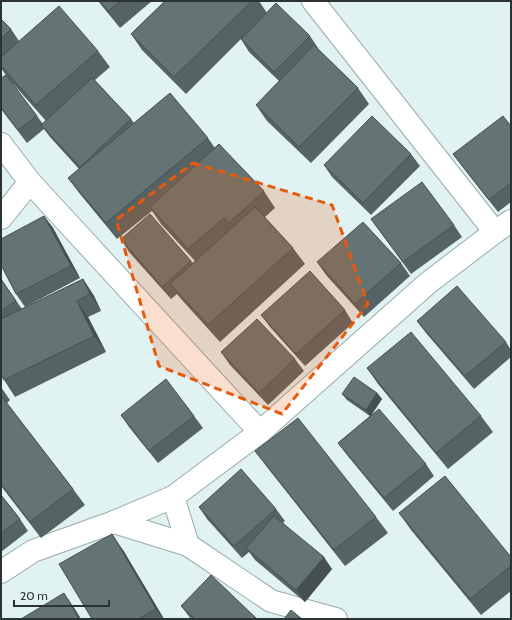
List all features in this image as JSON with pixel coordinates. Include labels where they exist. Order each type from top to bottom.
[{"type":"street","points":[[1,572],[33,551],[114,522],[173,497],[260,432],[428,283],[503,227],[313,1]]},
{"type":"street","points":[[1,144],[30,182],[260,432]]},
{"type":"street","points":[[1,218],[30,182]]},
{"type":"street","points":[[173,497],[188,545]]},
{"type":"street","points":[[114,522],[188,545],[271,601],[336,619]]},
{"type":"highlighted area","points":[[193,163],[332,205],[368,304],[282,414],[159,366],[116,220]]},
{"type":"building","points":[[100,1],[121,1],[108,11]]},
{"type":"building","points":[[165,1],[252,1],[174,77],[131,34]]},
{"type":"building","points":[[276,3],[310,36],[274,72],[241,39]]},
{"type":"building","points":[[59,6],[98,51],[36,105],[1,66],[1,57]]},
{"type":"building","points":[[1,19],[11,29],[1,39]]},
{"type":"building","points":[[314,45],[358,88],[299,147],[256,105]]},
{"type":"building","points":[[6,75],[37,116],[18,130],[1,108],[1,78]]},
{"type":"building","points":[[92,78],[131,119],[80,167],[41,125]]},
{"type":"building","points":[[170,93],[208,138],[106,223],[68,178]]},
{"type":"building","points":[[372,116],[411,154],[363,203],[324,165]]},
{"type":"building","points":[[503,116],[511,126],[511,183],[489,200],[453,154]]},
{"type":"building","points":[[219,144],[264,191],[229,223],[224,218],[188,249],[150,207]]},
{"type":"building","points":[[422,182],[454,225],[403,262],[371,219]]},
{"type":"building","points":[[255,207],[293,248],[208,325],[170,284]]},
{"type":"building","points":[[150,214],[191,261],[162,287],[121,239]]},
{"type":"building","points":[[44,216],[71,266],[16,294],[1,265],[1,239]]},
{"type":"building","points":[[363,222],[401,263],[355,304],[317,262]]},
{"type":"building","points":[[310,271],[345,310],[296,354],[261,315]]},
{"type":"building","points":[[1,279],[16,301],[1,311]]},
{"type":"building","points":[[83,279],[90,294],[77,301],[94,336],[4,380],[1,375],[1,319]]},
{"type":"building","points":[[457,286],[506,342],[465,376],[417,321]]},
{"type":"building","points":[[257,319],[295,359],[259,393],[221,352]]},
{"type":"building","points":[[411,332],[481,416],[436,453],[367,368]]},
{"type":"building","points":[[354,377],[377,393],[366,410],[342,394]]},
{"type":"building","points":[[166,379],[194,416],[149,451],[121,415]]},
{"type":"building","points":[[1,397],[73,489],[30,522],[1,484]]},
{"type":"building","points":[[379,409],[426,464],[384,498],[338,443]]},
{"type":"building","points":[[298,418],[376,517],[334,550],[255,451]]},
{"type":"building","points":[[241,469],[276,509],[234,546],[199,507]]},
{"type":"building","points":[[445,476],[511,557],[511,566],[470,599],[399,513]]},
{"type":"building","points":[[1,495],[20,519],[1,533]]},
{"type":"building","points":[[274,516],[324,557],[296,590],[246,548]]},
{"type":"building","points":[[112,534],[156,609],[138,619],[92,619],[59,564]]},
{"type":"building","points":[[211,575],[257,619],[195,619],[181,606]]},
{"type":"building","points":[[64,593],[79,619],[21,619]]},
{"type":"building","points":[[291,610],[302,619],[284,619]]}]
